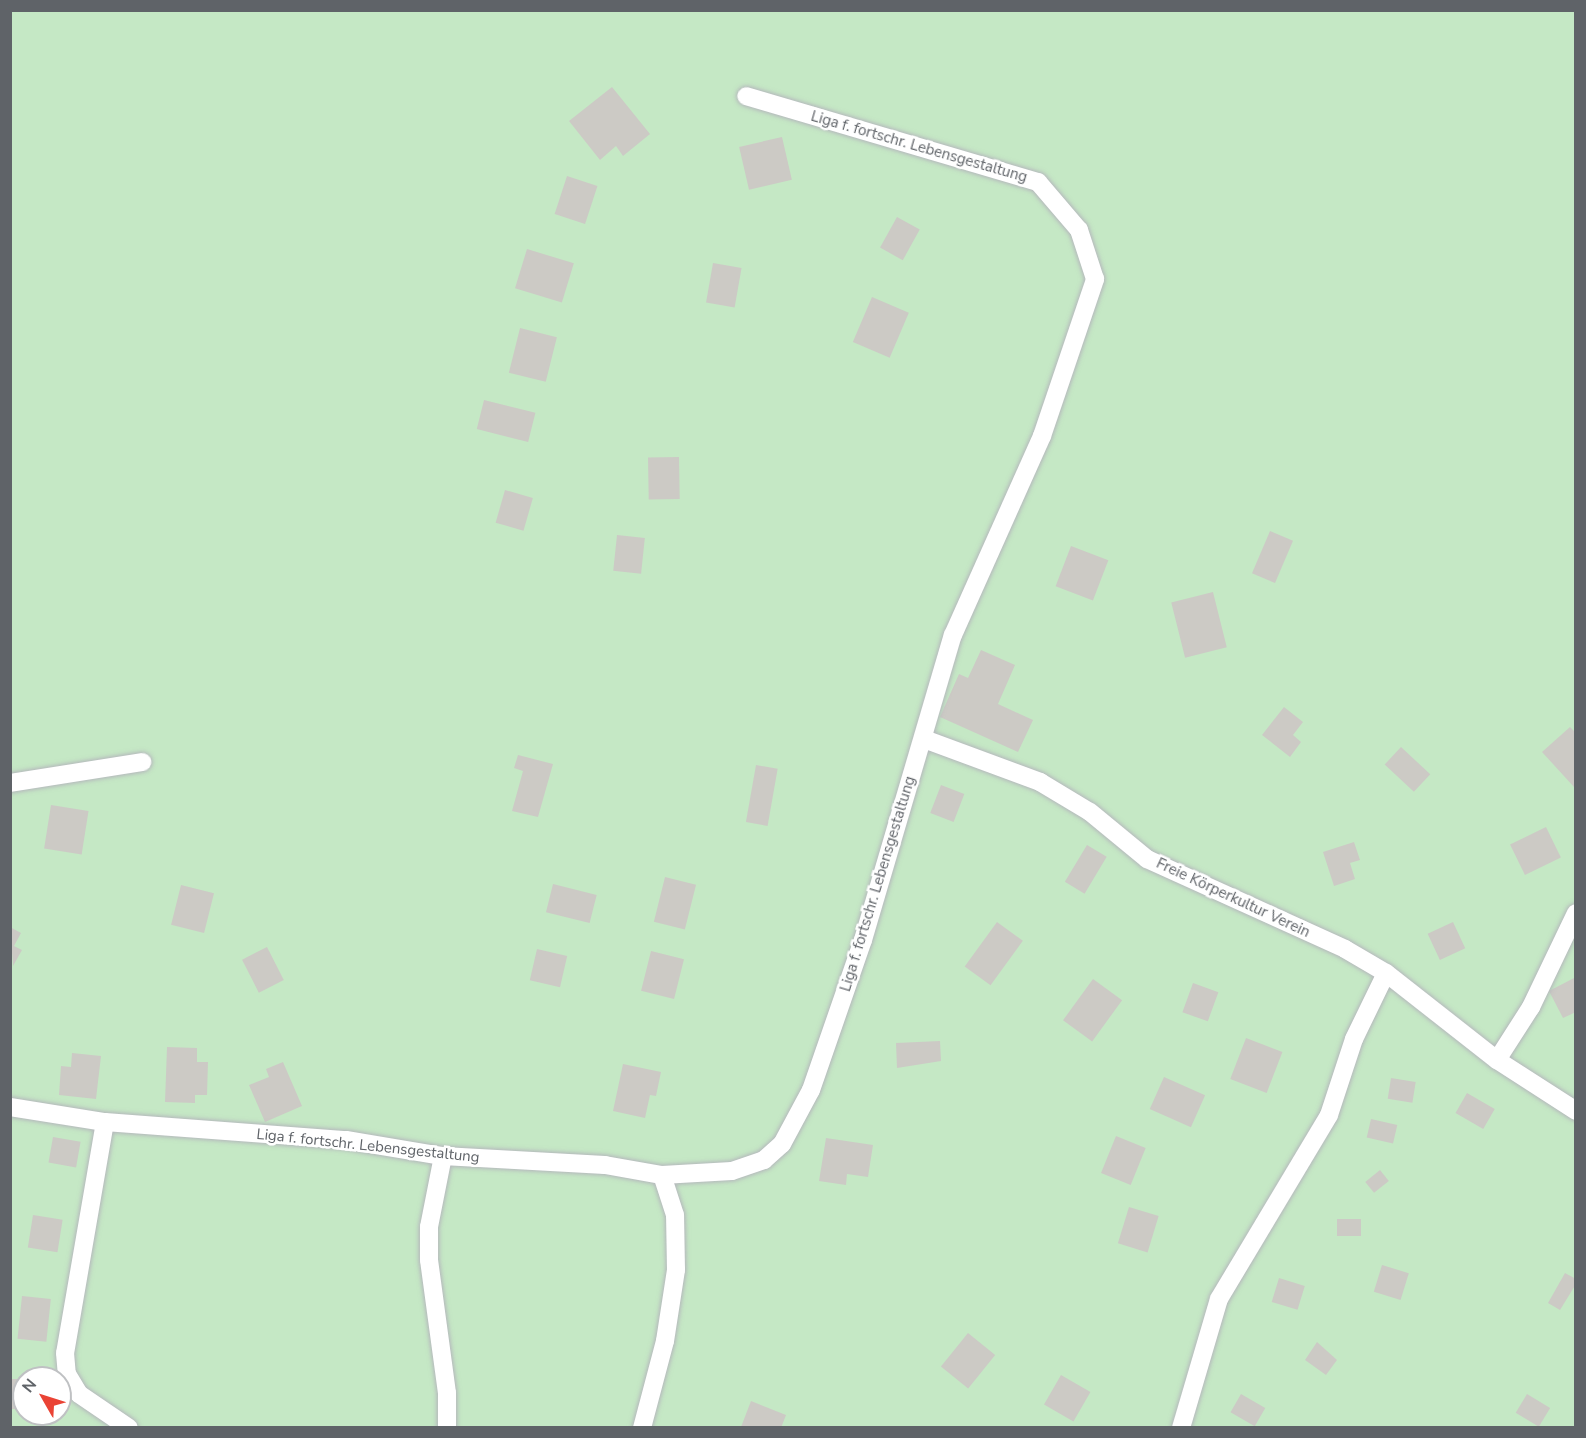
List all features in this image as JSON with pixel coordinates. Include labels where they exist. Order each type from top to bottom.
[{"type":"lane","name":"Liga f. fortschr. Lebensgestaltung","points":[[10,1107],[105,1122],[346,1140],[443,1156],[605,1165],[662,1175],[732,1171],[764,1160],[782,1144],[797,1120],[863,940],[953,635],[1042,436],[1095,279],[1079,230],[1038,182],[746,96]]},
{"type":"lane","name":"Freie Körperkultur Verein","points":[[924,739],[1040,782],[1090,812],[1147,858],[1345,950],[1386,973],[1497,1060],[1575,1111]]},
{"type":"lane","points":[[10,783],[142,762]]},
{"type":"lane","points":[[1497,1060],[1531,1007],[1575,913]]},
{"type":"lane","points":[[1181,1428],[1219,1299],[1329,1115],[1354,1039],[1386,973]]},
{"type":"lane","points":[[105,1122],[65,1353],[67,1374],[79,1394],[129,1428]]},
{"type":"lane","points":[[443,1156],[429,1227],[429,1260],[447,1393],[447,1428]]},
{"type":"lane","points":[[642,1428],[665,1341],[676,1270],[675,1215],[662,1175]]},
{"type":"green space","points":[[10,11],[1575,11],[1575,1427],[11,1427]]},
{"type":"building","points":[[612,87],[650,134],[623,156],[616,146],[600,160],[569,121]]},
{"type":"building","points":[[782,137],[792,180],[749,190],[739,147]]},
{"type":"building","points":[[567,176],[597,186],[585,224],[555,214]]},
{"type":"building","points":[[897,217],[920,230],[903,260],[880,248]]},
{"type":"building","points":[[527,249],[574,263],[562,303],[515,288]]},
{"type":"building","points":[[713,263],[742,268],[735,307],[706,302]]},
{"type":"building","points":[[872,297],[909,313],[890,358],[853,342]]},
{"type":"building","points":[[520,328],[557,337],[546,382],[509,373]]},
{"type":"building","points":[[484,400],[535,413],[528,442],[477,429]]},
{"type":"building","points":[[679,457],[680,499],[649,500],[648,458]]},
{"type":"building","points":[[505,490],[533,498],[524,531],[496,523]]},
{"type":"building","points":[[1270,531],[1293,541],[1275,583],[1252,573]]},
{"type":"building","points":[[617,535],[645,538],[641,574],[613,571]]},
{"type":"building","points":[[1071,546],[1108,560],[1093,600],[1056,586]]},
{"type":"building","points":[[1213,592],[1227,647],[1185,658],[1171,602]]},
{"type":"building","points":[[981,650],[1015,665],[998,704],[1033,720],[1018,752],[940,717],[959,674],[968,678]]},
{"type":"building","points":[[1284,707],[1303,722],[1293,735],[1301,742],[1290,757],[1262,735]]},
{"type":"building","points":[[1570,727],[1576,733],[1574,787],[1542,752]]},
{"type":"building","points":[[1401,747],[1430,774],[1414,792],[1385,765]]},
{"type":"building","points":[[518,755],[553,764],[538,817],[512,811],[523,771],[514,768]]},
{"type":"building","points":[[756,765],[778,769],[768,826],[746,822]]},
{"type":"building","points":[[941,785],[964,794],[954,822],[930,813]]},
{"type":"building","points":[[51,805],[89,811],[82,854],[44,848]]},
{"type":"building","points":[[1546,827],[1561,858],[1525,875],[1510,845]]},
{"type":"building","points":[[1354,842],[1360,860],[1350,863],[1355,879],[1334,886],[1323,852]]},
{"type":"building","points":[[1087,845],[1107,857],[1085,894],[1065,882]]},
{"type":"building","points":[[665,877],[696,885],[685,929],[654,922]]},
{"type":"building","points":[[553,884],[597,895],[590,923],[546,912]]},
{"type":"building","points":[[181,885],[214,893],[204,933],[171,925]]},
{"type":"building","points":[[997,922],[1023,941],[991,985],[965,966]]},
{"type":"building","points":[[1453,922],[1465,948],[1440,960],[1428,934]]},
{"type":"building","points":[[10,927],[21,933],[14,946],[22,950],[13,966]]},
{"type":"building","points":[[267,947],[284,980],[259,993],[242,960]]},
{"type":"building","points":[[537,949],[567,956],[560,987],[530,980]]},
{"type":"building","points":[[651,951],[684,959],[674,999],[641,991]]},
{"type":"building","points":[[1576,977],[1576,1012],[1563,1018],[1549,991]]},
{"type":"building","points":[[1093,979],[1122,1000],[1092,1041],[1063,1020]]},
{"type":"building","points":[[1193,983],[1218,992],[1208,1021],[1182,1012]]},
{"type":"building","points":[[1246,1038],[1282,1052],[1267,1093],[1230,1079]]},
{"type":"building","points":[[940,1041],[941,1061],[897,1068],[896,1043]]},
{"type":"building","points":[[167,1047],[197,1048],[197,1062],[208,1062],[207,1095],[195,1095],[195,1103],[165,1102]]},
{"type":"building","points":[[72,1053],[101,1056],[96,1099],[59,1095],[61,1066],[71,1067]]},
{"type":"building","points":[[283,1062],[302,1106],[265,1122],[249,1085],[269,1077],[266,1069]]},
{"type":"building","points":[[623,1064],[661,1072],[656,1096],[650,1095],[645,1118],[613,1111]]},
{"type":"building","points":[[1164,1077],[1205,1095],[1191,1127],[1150,1109]]},
{"type":"building","points":[[1391,1078],[1416,1082],[1412,1103],[1388,1099]]},
{"type":"building","points":[[1467,1093],[1495,1109],[1483,1129],[1456,1113]]},
{"type":"building","points":[[1371,1119],[1397,1125],[1393,1144],[1367,1138]]},
{"type":"building","points":[[1116,1136],[1146,1148],[1131,1185],[1101,1173]]},
{"type":"building","points":[[53,1137],[81,1142],[76,1167],[48,1163]]},
{"type":"building","points":[[826,1138],[873,1145],[868,1177],[847,1174],[846,1185],[819,1181]]},
{"type":"building","points":[[1380,1170],[1389,1181],[1374,1193],[1365,1182]]},
{"type":"building","points":[[1129,1207],[1159,1216],[1148,1252],[1118,1243]]},
{"type":"building","points":[[33,1215],[63,1220],[57,1252],[28,1248]]},
{"type":"building","points":[[1337,1219],[1361,1219],[1361,1236],[1337,1236]]},
{"type":"building","points":[[1382,1265],[1409,1273],[1401,1300],[1374,1292]]},
{"type":"building","points":[[1565,1273],[1576,1279],[1576,1284],[1560,1310],[1548,1303]]},
{"type":"building","points":[[1279,1278],[1305,1286],[1298,1310],[1272,1302]]},
{"type":"building","points":[[22,1296],[51,1299],[46,1342],[18,1339]]},
{"type":"building","points":[[968,1333],[995,1355],[968,1388],[941,1366]]},
{"type":"building","points":[[1317,1342],[1337,1360],[1326,1375],[1305,1360]]},
{"type":"building","points":[[1061,1375],[1090,1392],[1073,1421],[1044,1404]]},
{"type":"building","points":[[10,1379],[12,1379],[12,1409],[10,1409]]},
{"type":"building","points":[[1241,1394],[1265,1408],[1255,1426],[1230,1412]]},
{"type":"building","points":[[1527,1394],[1550,1408],[1539,1427],[1516,1413]]},
{"type":"building","points":[[751,1401],[786,1415],[781,1428],[741,1427]]}]
